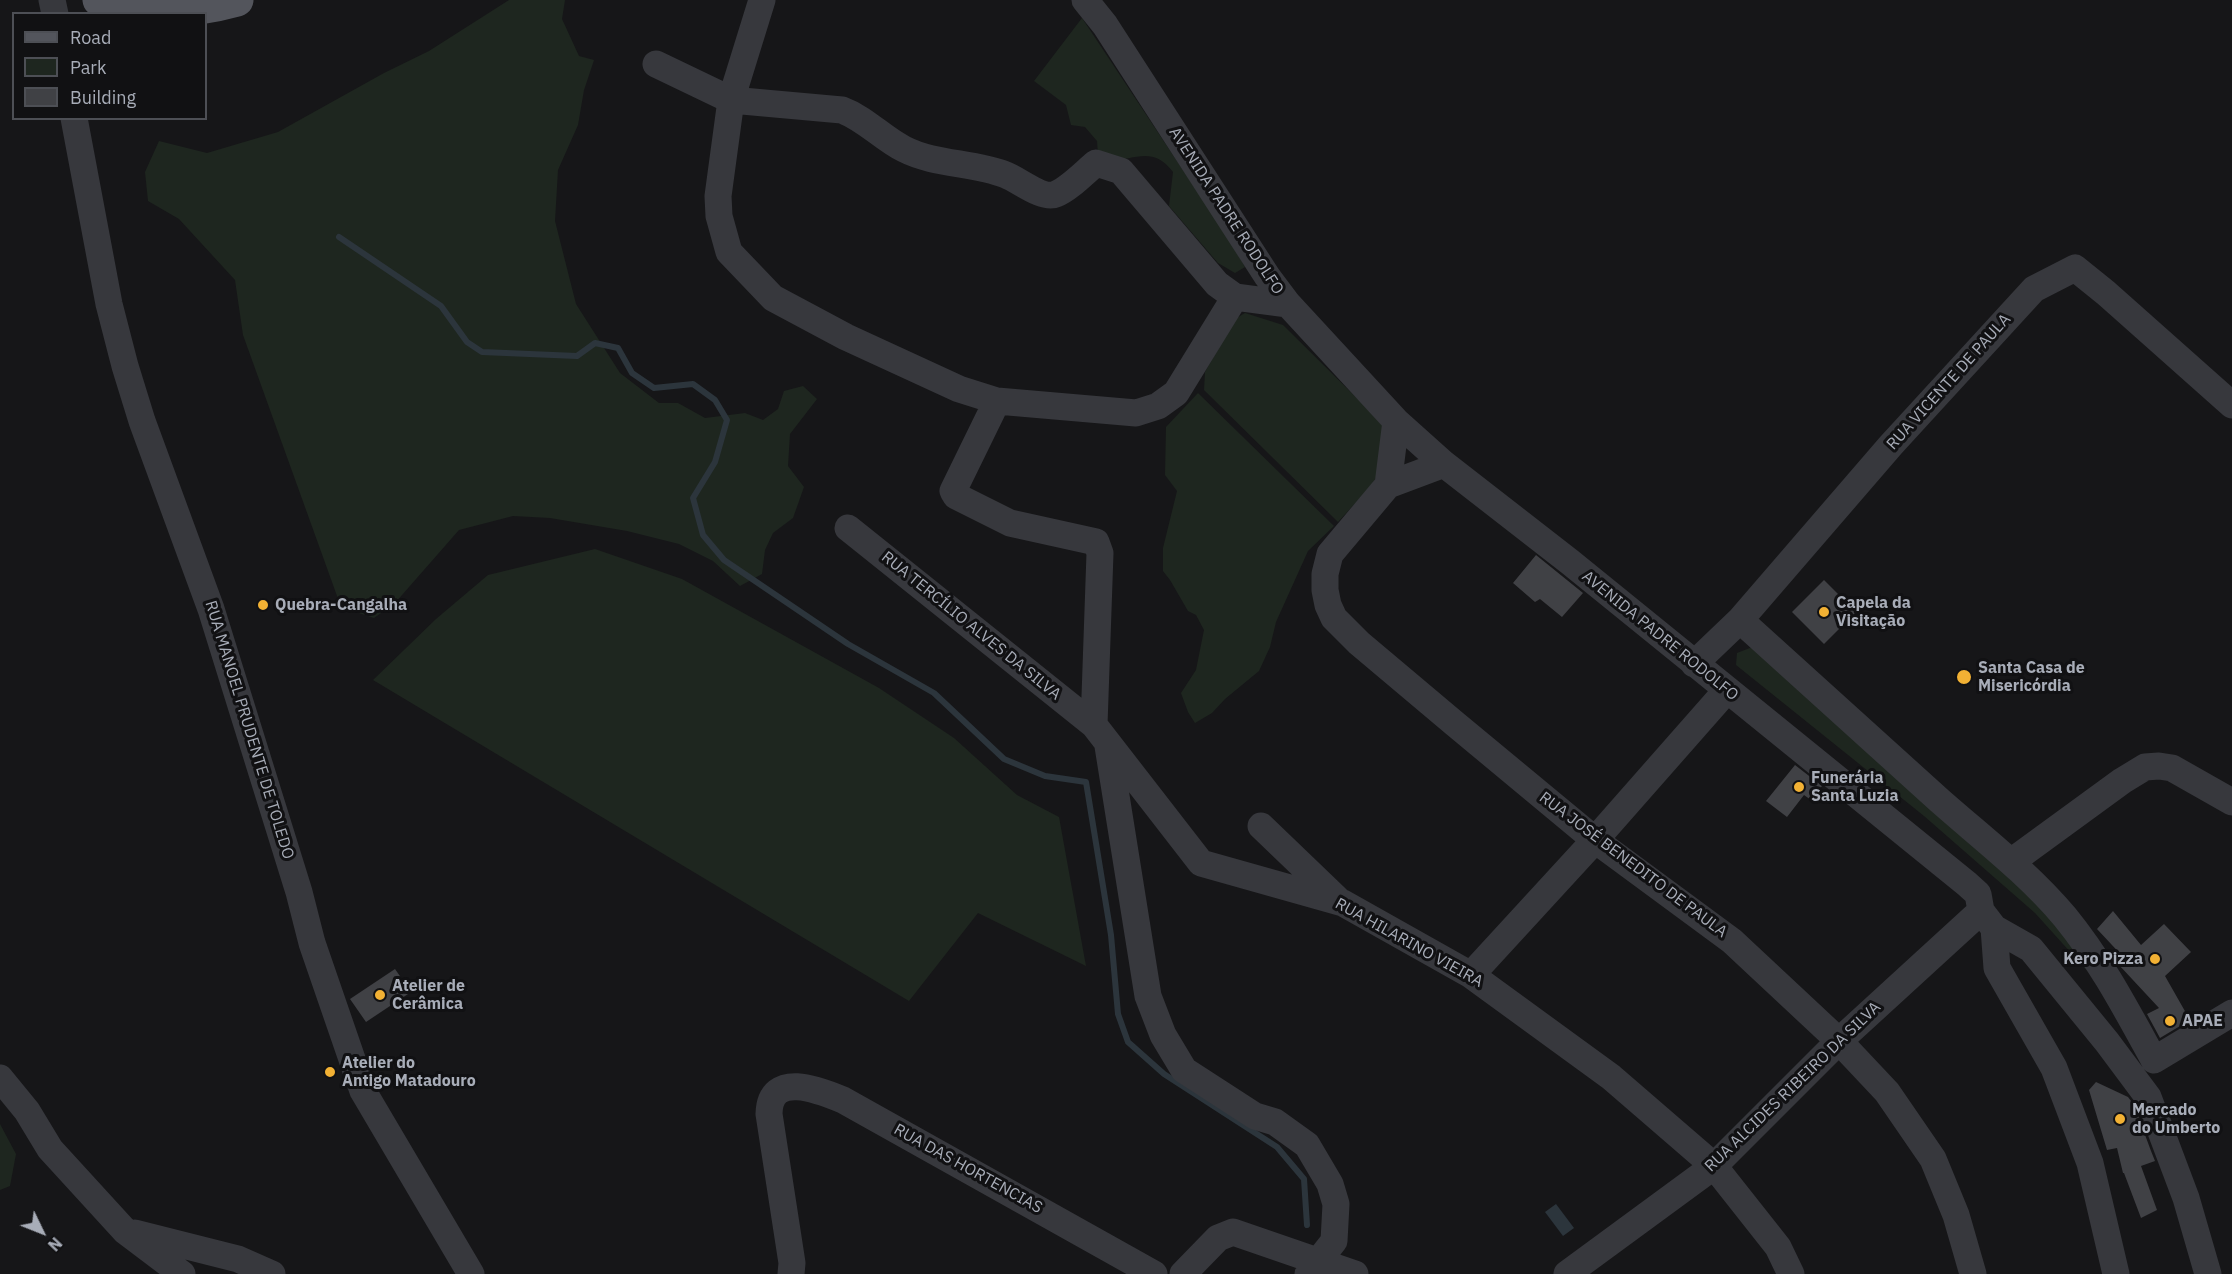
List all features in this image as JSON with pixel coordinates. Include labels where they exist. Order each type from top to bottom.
[{"type":"main road","points":[[99,0],[119,7],[170,9],[237,0]]},
{"type":"street","points":[[762,0],[731,100],[718,196],[719,216],[729,252],[773,298],[846,337],[959,388],[997,401],[1136,413],[1152,410],[1165,403],[1176,393],[1235,297]]},
{"type":"street","name":"AVENIDA PADRE RODOLFO","points":[[1085,0],[1105,25],[1267,276],[1288,304],[1396,421],[1444,464],[1570,562],[1967,884],[1977,894],[1987,920]]},
{"type":"street","points":[[656,64],[731,100],[842,110],[856,115],[904,149],[1007,175],[1046,195],[1055,195],[1096,164],[1121,171],[1217,285],[1235,297],[1288,304]]},
{"type":"street","name":"RUA MANOEL PRUDENTE DE TOLEDO","points":[[74,120],[109,304],[125,366],[142,421],[212,609],[299,892],[312,943],[363,1091],[471,1274]]},
{"type":"street","name":"RUA MANOEL PRUDENTE DE TOLEDO","points":[[82,165],[86,120]]},
{"type":"street","name":"RUA VICENTE DE PAULA","points":[[1694,664],[1740,620],[1892,445],[2034,289],[2074,268],[2106,293],[2232,405]]},
{"type":"street","points":[[997,401],[953,491],[956,496],[1010,523],[1096,542],[1100,553],[1101,734],[1148,996],[1163,1035],[1184,1070],[1255,1116],[1275,1122],[1307,1145],[1330,1184],[1336,1203],[1334,1240],[1313,1267]]},
{"type":"street","points":[[1396,421],[1388,485],[1444,464]]},
{"type":"street","name":"RUA JOSÉ BENEDITO DE PAULA","points":[[1388,485],[1330,554],[1324,574],[1328,605],[1334,618],[1353,638],[1595,840],[1732,941],[1839,1041],[1887,1092],[1933,1159],[1956,1215],[1972,1274]]},
{"type":"street","name":"RUA TERCÍLIO ALVES DA SILVA","points":[[848,528],[1101,734]]},
{"type":"street","points":[[1740,620],[1898,764],[2011,862],[2047,897],[2085,944],[2107,977],[2154,1060],[2148,1096]]},
{"type":"street","points":[[1471,975],[1595,840],[1727,690]]},
{"type":"street","name":"RUA HILARINO VIEIRA","points":[[1101,734],[1201,863],[1343,903],[1471,975],[1611,1077],[1714,1166],[1778,1247],[1791,1274]]},
{"type":"street","points":[[2011,862],[2122,781],[2145,767],[2172,768],[2232,802]]},
{"type":"street","points":[[1261,826],[1343,903]]},
{"type":"street","points":[[1987,920],[2031,949],[2148,1096],[2186,1198],[2208,1274]]},
{"type":"street","points":[[1987,920],[1997,968],[2054,1068],[2090,1163],[2116,1274]]},
{"type":"street","name":"RUA ALCIDES RIBEIRO DA SILVA","points":[[1567,1274],[1714,1166],[1839,1041],[1987,920]]},
{"type":"street","points":[[2154,1060],[2232,1013]]},
{"type":"street","points":[[0,1078],[27,1111],[50,1149],[125,1231],[182,1274]]},
{"type":"street","name":"RUA DAS HORTENCIAS","points":[[791,1274],[792,1263],[769,1114],[771,1100],[777,1092],[790,1086],[823,1091],[843,1100],[1154,1274]]},
{"type":"street","points":[[125,1231],[238,1260],[272,1274]]},
{"type":"street","points":[[1184,1274],[1218,1238],[1233,1232],[1313,1267],[1355,1274]]},
{"type":"green space","points":[[509,0],[565,0],[562,19],[579,56],[594,60],[584,90],[578,125],[558,170],[555,221],[576,304],[620,373],[659,403],[678,403],[705,418],[745,413],[763,420],[778,409],[784,391],[803,386],[817,399],[790,434],[788,466],[804,487],[793,518],[773,533],[765,550],[762,574],[740,586],[713,561],[679,544],[627,531],[550,518],[513,516],[459,530],[395,603],[374,618],[341,607],[243,335],[235,280],[179,219],[148,201],[145,172],[159,141],[207,153],[278,132],[384,73],[429,51]]},
{"type":"green space","points":[[1082,18],[1245,267],[1235,273],[1218,263],[1169,206],[1173,172],[1166,164],[1159,159],[1144,156],[1109,162],[1098,155],[1097,141],[1085,127],[1071,125],[1066,105],[1034,81]]},
{"type":"green space","points":[[1245,313],[1283,325],[1384,425],[1380,470],[1372,485],[1338,522],[1204,390],[1205,372],[1235,319]]},
{"type":"green space","points":[[1198,393],[1334,526],[1308,551],[1276,622],[1270,647],[1259,671],[1212,713],[1195,723],[1181,693],[1196,670],[1204,630],[1196,615],[1188,611],[1163,571],[1163,548],[1177,491],[1165,475],[1166,427]]},
{"type":"green space","points":[[595,549],[682,579],[879,688],[954,738],[1017,795],[1059,817],[1086,966],[978,913],[909,1001],[373,680],[436,619],[488,575]]},
{"type":"green space","points":[[1755,646],[2046,908],[2118,1005],[2035,913],[1924,816],[1736,665],[1737,653]]},
{"type":"green space","points":[[0,1124],[16,1154],[10,1186],[0,1190]]},
{"type":"shaded area","points":[[1556,1204],[1574,1228],[1563,1236],[1545,1212]]},
{"type":"building","points":[[1536,555],[1583,593],[1562,617],[1540,599],[1535,602],[1513,583]]},
{"type":"building","name":"Capela da Visitação","points":[[1824,580],[1856,612],[1824,644],[1792,612]]},
{"type":"building","name":"Funerária Santa Luzia","points":[[1795,765],[1822,786],[1811,800],[1804,795],[1787,817],[1766,801]]},
{"type":"building","points":[[2113,911],[2141,945],[2164,924],[2191,952],[2165,976],[2190,1020],[2160,1038],[2147,1014],[2159,1008],[2119,965],[2126,960],[2097,929]]},
{"type":"building","name":"Atelier de Cerâmica","points":[[395,969],[411,992],[366,1022],[350,999]]},
{"type":"building","points":[[2096,1082],[2128,1097],[2134,1105],[2155,1161],[2141,1166],[2157,1210],[2141,1218],[2123,1173],[2117,1148],[2107,1150],[2089,1090]]},
{"type":"waterway","points":[[339,237],[441,306],[467,342],[482,352],[577,356],[595,343],[618,348],[632,373],[654,388],[693,384],[715,400],[727,420],[715,462],[693,498],[703,535],[724,560],[848,644],[934,693],[1004,759],[1045,776],[1086,782],[1111,935],[1118,1014],[1128,1042],[1164,1074],[1277,1147],[1304,1179],[1307,1225]]},
{"type":"place","name":"Quebra-Cangalha","points":[[263,605]]},
{"type":"place","name":"Capela da Visitação","points":[[1824,612]]},
{"type":"place","name":"Santa Casa de Misericórdia","points":[[1964,677]]},
{"type":"place","name":"Funerária Santa Luzia","points":[[1799,787]]},
{"type":"place","name":"Kero Pizza","points":[[2155,959]]},
{"type":"place","name":"Atelier de Cerâmica","points":[[380,995]]},
{"type":"place","name":"APAE","points":[[2170,1021]]},
{"type":"place","name":"Atelier do Antigo Matadouro","points":[[330,1072]]},
{"type":"place","name":"Mercado do Umberto","points":[[2120,1119]]}]
